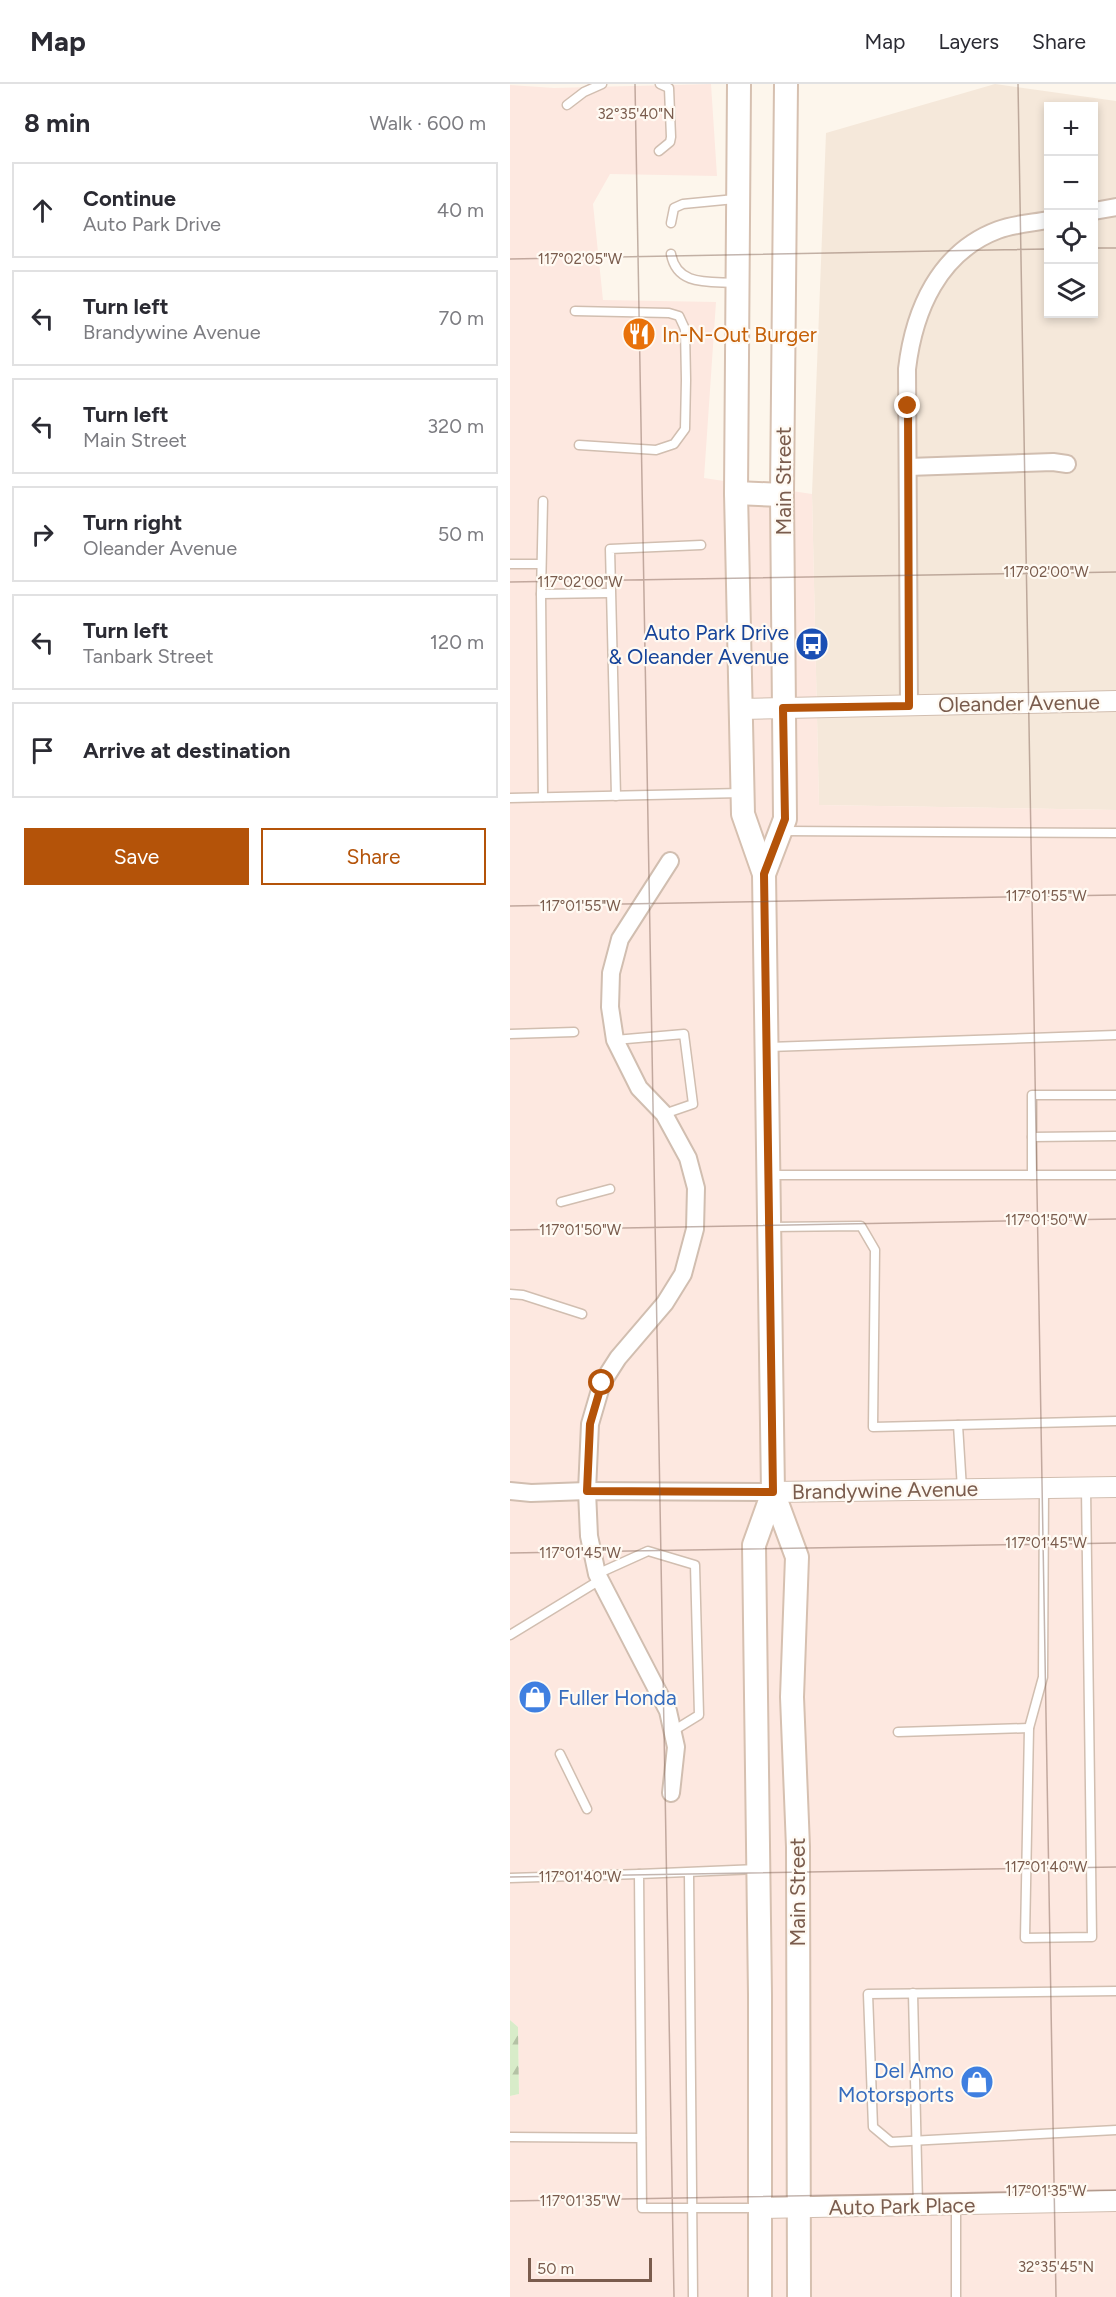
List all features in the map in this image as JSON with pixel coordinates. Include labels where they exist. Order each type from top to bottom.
[{"type":"main road","name":"Main Street","points":[[739,84],[735,493],[743,814],[764,874],[773,1492],[797,1557],[792,1697],[798,1847],[799,2297]]},
{"type":"main road","name":"Main Street","points":[[764,874],[785,819],[782,495],[786,84]]},
{"type":"main road","points":[[735,493],[782,495]]},
{"type":"main road","name":"Main Street","points":[[760,2297],[754,1545],[773,1492]]},
{"type":"street","points":[[1098,210],[1116,207]]},
{"type":"street","points":[[909,706],[907,369],[910,342],[918,317],[941,271],[954,258],[976,240],[1000,229],[1044,221]]},
{"type":"street","points":[[908,467],[1053,462],[1067,465]]},
{"type":"street","name":"Oleander Avenue","points":[[741,709],[1116,701]]},
{"type":"street","points":[[670,861],[620,939],[610,982],[610,1007],[615,1040],[639,1088],[664,1114],[688,1158],[696,1188],[695,1229],[683,1274],[665,1303],[618,1358],[600,1390],[590,1424],[587,1491],[589,1536],[598,1577],[668,1711],[676,1747],[671,1794]]},
{"type":"street","name":"Brandywine Avenue","points":[[510,1491],[531,1493],[773,1492],[1116,1487]]},
{"type":"street","name":"Auto Park Place","points":[[760,2208],[1116,2201]]},
{"type":"lane","points":[[567,105],[584,92],[602,84]]},
{"type":"lane","points":[[659,151],[670,142],[671,137],[669,88],[660,84]]},
{"type":"lane","points":[[671,223],[674,208],[683,204],[739,199]]},
{"type":"lane","points":[[671,254],[673,264],[679,273],[691,279],[738,283]]},
{"type":"lane","points":[[575,311],[669,313],[679,316],[685,328],[685,429],[674,444],[656,450],[579,445]]},
{"type":"lane","points":[[543,501],[541,564],[543,797]]},
{"type":"lane","points":[[616,796],[610,549],[701,545]]},
{"type":"lane","points":[[510,564],[541,564]]},
{"type":"lane","points":[[542,594],[610,593]]},
{"type":"lane","points":[[510,798],[743,792]]},
{"type":"lane","points":[[780,831],[1116,833]]},
{"type":"lane","points":[[510,1034],[574,1032]]},
{"type":"lane","points":[[615,1040],[684,1034],[693,1104],[664,1114]]},
{"type":"lane","points":[[767,1047],[1116,1035]]},
{"type":"lane","points":[[1032,1175],[1032,1095],[1116,1095]]},
{"type":"lane","points":[[1032,1137],[1116,1136]]},
{"type":"lane","points":[[769,1176],[1116,1175]]},
{"type":"lane","points":[[561,1202],[610,1189]]},
{"type":"lane","points":[[770,1227],[861,1226],[875,1250],[873,1427],[1116,1421]]},
{"type":"lane","points":[[510,1294],[523,1295],[582,1314]]},
{"type":"lane","points":[[958,1425],[962,1489]]},
{"type":"lane","points":[[1044,1488],[1042,1677],[1029,1728],[1024,1938],[1092,1937],[1086,1487]]},
{"type":"lane","points":[[510,1635],[598,1577],[648,1551],[695,1565],[699,1715],[673,1731]]},
{"type":"lane","points":[[898,1732],[1029,1728]]},
{"type":"lane","points":[[560,1754],[587,1809]]},
{"type":"lane","points":[[510,1878],[688,1874],[758,1869]]},
{"type":"lane","points":[[639,1874],[642,2208],[760,2208]]},
{"type":"lane","points":[[688,1874],[693,2297]]},
{"type":"lane","points":[[1116,1991],[868,1994],[873,2127],[891,2142],[1116,2130]]},
{"type":"lane","points":[[913,1994],[918,2206]]},
{"type":"lane","points":[[510,2137],[641,2138]]},
{"type":"lane","points":[[956,2205],[956,2297]]},
{"type":"shaded area","points":[[711,84],[717,176],[610,174],[593,204],[603,300],[716,302],[704,478],[812,494],[819,805],[1116,810],[1116,2297],[510,2297],[510,2096],[519,2094],[518,2027],[510,2020],[510,85],[554,88]]},
{"type":"shaded area","points":[[995,84],[1116,101],[1116,810],[819,805],[812,494],[826,133]]},
{"type":"green space","points":[[510,2020],[518,2027],[519,2094],[510,2096]]},
{"type":"place","name":"In-N-Out Burger","points":[[639,334]]},
{"type":"place","name":"Auto Park Drive & Oleander Avenue","points":[[812,644]]},
{"type":"place","name":"Fuller Honda","points":[[535,1697]]},
{"type":"place","name":"Del Amo Motorsports","points":[[977,2082]]},
{"type":"route","points":[[602,1383],[592,1411],[588,1438],[587,1491],[773,1492],[764,874],[785,819],[783,708],[909,706],[908,406]]}]
